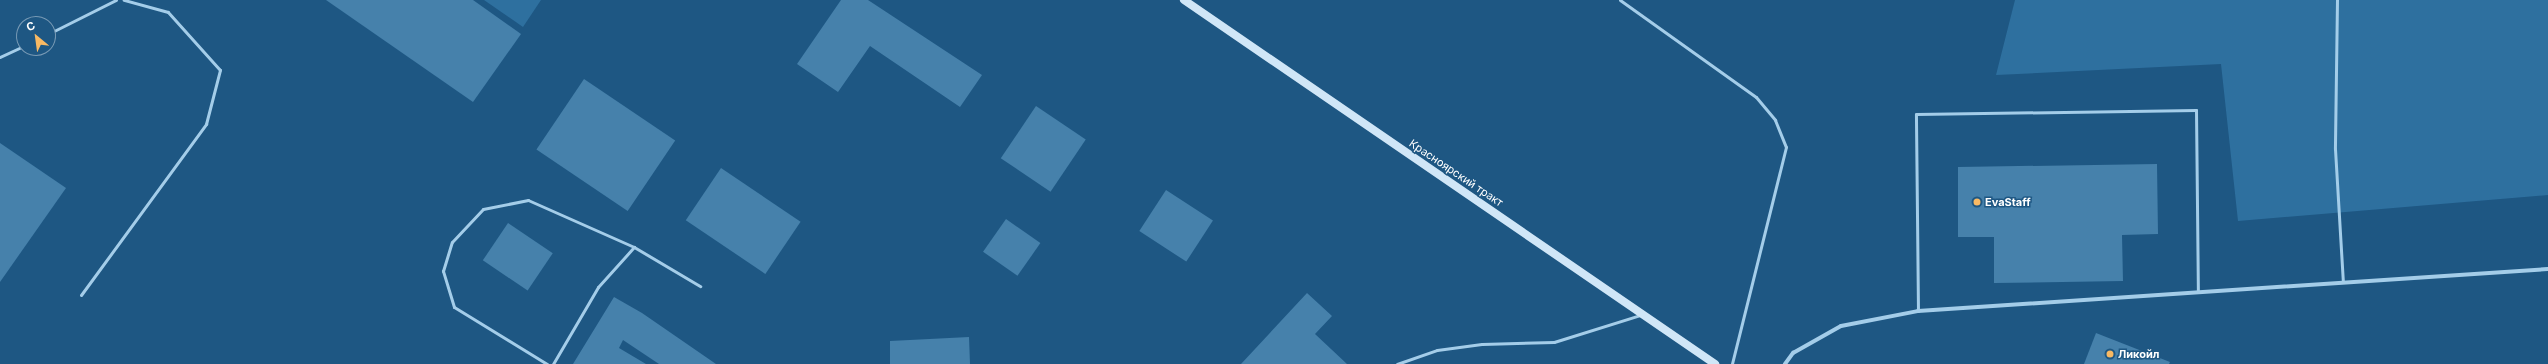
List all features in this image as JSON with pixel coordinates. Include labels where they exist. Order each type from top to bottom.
[{"type":"main road","name":"Красноярский тракт","points":[[1184,0],[1715,364]]},
{"type":"street","points":[[1785,364],[1793,353],[1841,326],[1918,311],[2548,269]]},
{"type":"lane","points":[[56,30],[116,0]]},
{"type":"lane","points":[[81,295],[206,124],[220,70],[168,12],[124,0]]},
{"type":"lane","points":[[1620,0],[1756,97],[1775,120],[1786,147],[1732,364]]},
{"type":"lane","points":[[2337,0],[2335,149],[2344,282]]},
{"type":"lane","points":[[0,57],[16,50]]},
{"type":"lane","points":[[1918,311],[1916,114],[2196,110],[2198,292]]},
{"type":"lane","points":[[547,364],[454,307],[443,272],[452,242],[483,209],[528,200],[634,247],[700,286]]},
{"type":"lane","points":[[553,364],[598,287],[634,247]]},
{"type":"lane","points":[[1397,364],[1437,350],[1482,344],[1554,342],[1643,314]]},
{"type":"shaded area","points":[[484,0],[541,0],[523,27]]},
{"type":"shaded area","points":[[2015,0],[2548,0],[2548,195],[2238,221],[2221,64],[1996,75]]},
{"type":"building","points":[[326,0],[473,0],[521,34],[473,102]]},
{"type":"building","points":[[841,0],[868,0],[982,75],[960,107],[870,46],[838,92],[797,64]]},
{"type":"building","points":[[584,79],[675,141],[628,211],[536,149]]},
{"type":"building","points":[[1036,106],[1086,140],[1051,192],[1001,158]]},
{"type":"building","points":[[0,143],[66,188],[0,282]]},
{"type":"building","points":[[2157,164],[2158,234],[2122,235],[2123,281],[1994,283],[1994,237],[1958,237],[1958,167]]},
{"type":"building","points":[[721,168],[801,222],[765,274],[686,220]]},
{"type":"building","points":[[1166,190],[1213,220],[1186,262],[1139,231]]},
{"type":"building","points":[[1006,219],[1040,243],[1017,276],[983,252]]},
{"type":"building","points":[[508,223],[553,253],[528,291],[483,260]]},
{"type":"building","points":[[1307,293],[1332,316],[1315,334],[1347,364],[1241,364]]},
{"type":"building","points":[[614,297],[642,313],[716,364],[659,364],[623,340],[619,348],[646,364],[573,364]]},
{"type":"building","points":[[2096,333],[2170,362],[2169,364],[2084,364]]},
{"type":"building","points":[[969,337],[970,364],[890,364],[890,341]]},
{"type":"place","name":"EvaStaff","points":[[1977,202]]},
{"type":"place","name":"Ликойл","points":[[2110,354]]}]
